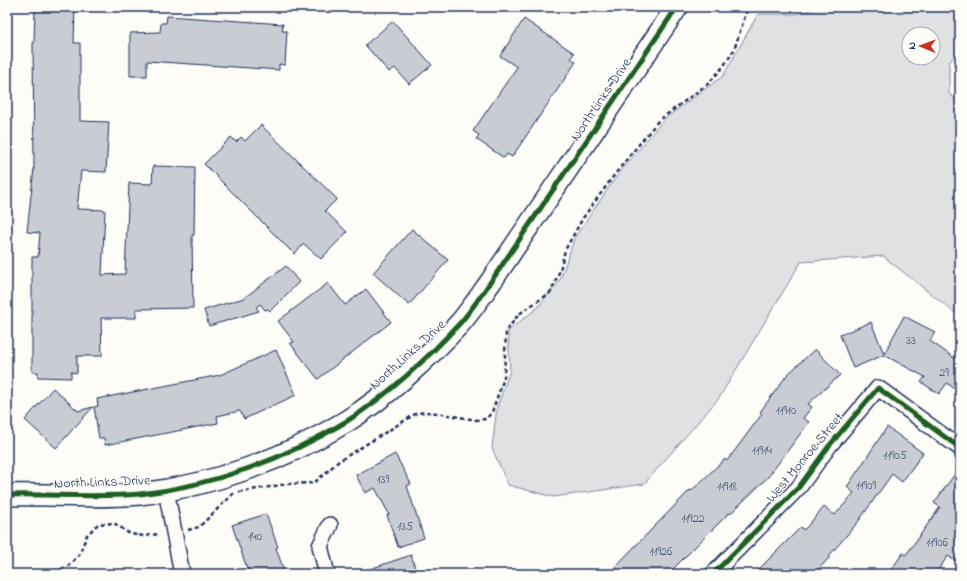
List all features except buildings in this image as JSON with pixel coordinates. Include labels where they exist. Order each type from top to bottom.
[{"type":"street","name":"North Links Drive","points":[[7,495],[119,495],[166,490],[234,474],[275,457],[347,421],[419,363],[462,321],[492,280],[677,7]]},
{"type":"street","name":"West Monroe Street","points":[[713,574],[799,487],[829,446],[878,388],[960,448]]},
{"type":"street","points":[[166,490],[182,574]]},
{"type":"street","points":[[327,574],[320,546],[330,525]]},
{"type":"shaded area","points":[[820,7],[960,7],[960,48],[949,63],[949,93],[960,105],[960,317],[883,256],[801,262],[719,398],[644,484],[554,497],[508,485],[492,448],[497,407],[510,371],[508,331],[537,308],[560,280],[575,237],[616,177],[664,119],[723,76],[758,14],[797,14]]},
{"type":"cycle path","points":[[7,495],[124,495],[140,494],[194,485],[247,469],[273,459],[323,435],[362,411],[422,362],[469,312],[677,7]]},
{"type":"cycle path","points":[[713,574],[799,487],[829,446],[878,388],[960,448]]}]
